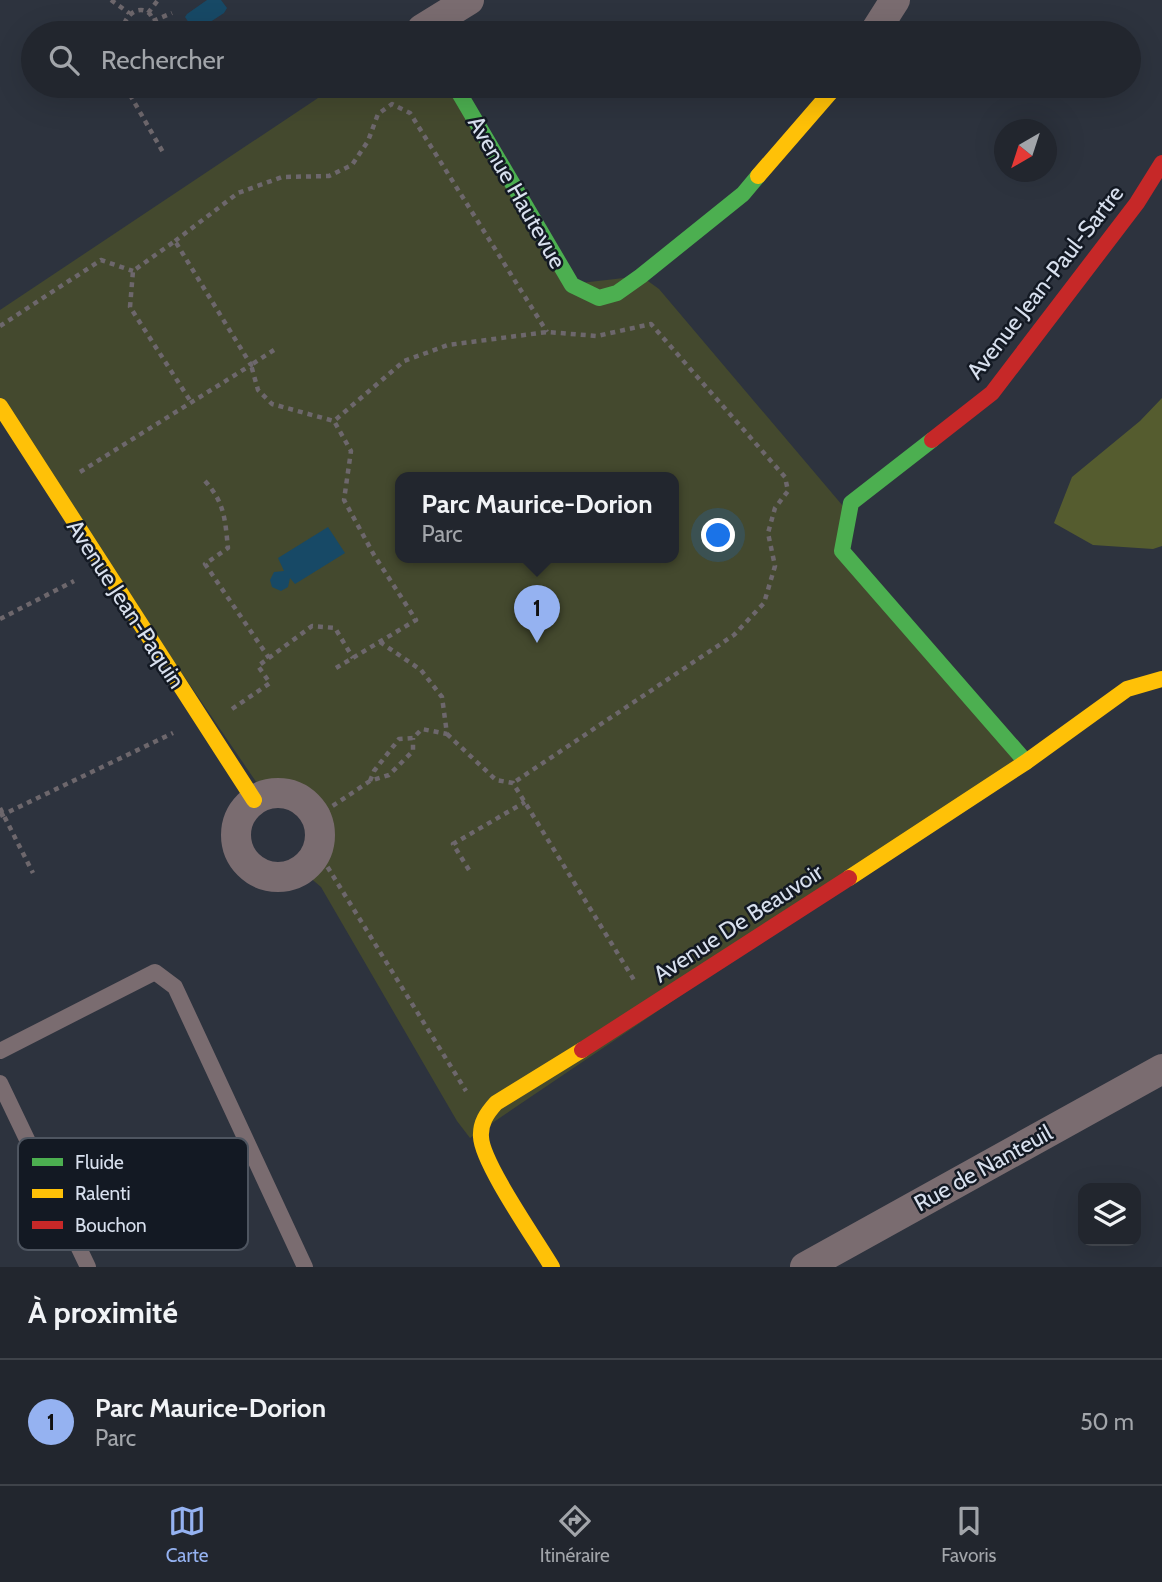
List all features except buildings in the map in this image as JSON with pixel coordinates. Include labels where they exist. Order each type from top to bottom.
[{"type":"street","points":[[438,21],[469,0]]},
{"type":"street","points":[[882,21],[895,0]]},
{"type":"street","name":"Avenue Hautevue","points":[[462,98],[572,285],[599,298],[617,293],[641,276],[743,194],[826,98]]},
{"type":"street","name":"Avenue Jean-Paul-Sartre","points":[[1026,762],[842,551],[848,512],[851,503],[992,393],[1137,203],[1162,163]]},
{"type":"street","name":"Avenue Jean-Paquin","points":[[0,407],[254,800]]},
{"type":"street","name":"Avenue De Beauvoir","points":[[484,1121],[496,1103],[651,1007],[1026,762],[1127,689],[1162,679]]},
{"type":"street","points":[[278,793],[293,796],[302,801],[316,817],[320,829],[317,850],[311,861],[301,870],[276,878],[251,868],[242,858],[235,833],[244,808],[254,800],[278,793]]},
{"type":"street","name":"Rue de Nanteuil","points":[[805,1267],[1162,1069]]},
{"type":"street","points":[[484,1121],[479,1135],[484,1154],[552,1267]]},
{"type":"lane","points":[[0,1051],[155,972],[176,987],[246,1138]]},
{"type":"lane","points":[[0,1083],[26,1138]]},
{"type":"lane","points":[[248,1143],[305,1267]]},
{"type":"lane","points":[[80,1250],[88,1267]]},
{"type":"path","points":[[111,0],[130,13]]},
{"type":"path","points":[[148,13],[158,0]]},
{"type":"path","points":[[126,21],[130,13],[137,9],[148,13],[153,21],[172,13]]},
{"type":"path","points":[[132,98],[164,154]]},
{"type":"path","points":[[191,402],[130,307],[133,271],[239,193],[282,177],[329,176],[352,165],[368,141],[378,114],[392,104],[410,113],[547,332]]},
{"type":"path","points":[[175,240],[251,365],[258,390],[272,404],[334,421],[351,451],[344,500],[374,555],[416,620],[336,668]]},
{"type":"path","points":[[0,326],[101,260],[133,271]]},
{"type":"path","points":[[316,817],[370,781],[389,775],[413,751],[413,738],[422,729],[447,734],[496,780],[513,783],[734,635],[764,603],[775,566],[768,533],[775,508],[788,491],[785,477],[651,324],[597,336],[547,332],[448,345],[404,361],[334,421]]},
{"type":"path","points":[[53,489],[274,351]]},
{"type":"path","points":[[205,481],[219,498],[226,521],[228,548],[205,564],[269,658]]},
{"type":"path","points":[[0,618],[103,567]]},
{"type":"path","points":[[1,815],[203,723],[270,683],[258,666],[312,626],[335,628],[353,658]]},
{"type":"path","points":[[380,642],[421,670],[442,697],[447,734]]},
{"type":"path","points":[[370,781],[374,771],[399,738],[413,738]]},
{"type":"path","points":[[513,783],[651,1007]]},
{"type":"path","points":[[469,870],[453,844],[525,802]]},
{"type":"path","points":[[0,808],[1,815],[33,873]]},
{"type":"path","points":[[317,850],[484,1121]]},
{"type":"green space","points":[[318,98],[462,98],[572,284],[641,276],[659,289],[848,512],[843,552],[1026,762],[470,1138],[457,1121],[321,887],[301,870],[312,857],[318,843],[316,816],[297,798],[282,794],[265,795],[0,406],[0,310]]},
{"type":"green space","points":[[1162,398],[1162,546],[1153,549],[1093,545],[1054,523],[1072,477],[1140,421]]},
{"type":"water","points":[[207,0],[221,0],[227,8],[212,21],[188,21],[185,17]]},
{"type":"water","points":[[328,527],[345,553],[295,584],[290,578],[288,587],[281,591],[272,587],[270,580],[274,572],[284,571],[278,558]]},
{"type":"traffic: fast","points":[[462,98],[572,285],[599,298],[617,293],[641,276],[743,194],[758,176]]},
{"type":"traffic: fast","points":[[932,440],[851,503],[842,551],[1026,762]]},
{"type":"traffic: slow","points":[[758,176],[826,98]]},
{"type":"traffic: slow","points":[[0,406],[254,800]]},
{"type":"traffic: slow","points":[[849,878],[1026,762],[1127,689],[1162,679]]},
{"type":"traffic: slow","points":[[552,1267],[490,1164],[481,1132],[485,1119],[496,1103],[582,1050]]},
{"type":"traffic: jam","points":[[932,440],[992,393],[1137,203],[1162,163]]},
{"type":"traffic: jam","points":[[582,1050],[849,878]]},
{"type":"place","name":"Parc Maurice-Dorion","points":[[537,643]]}]
